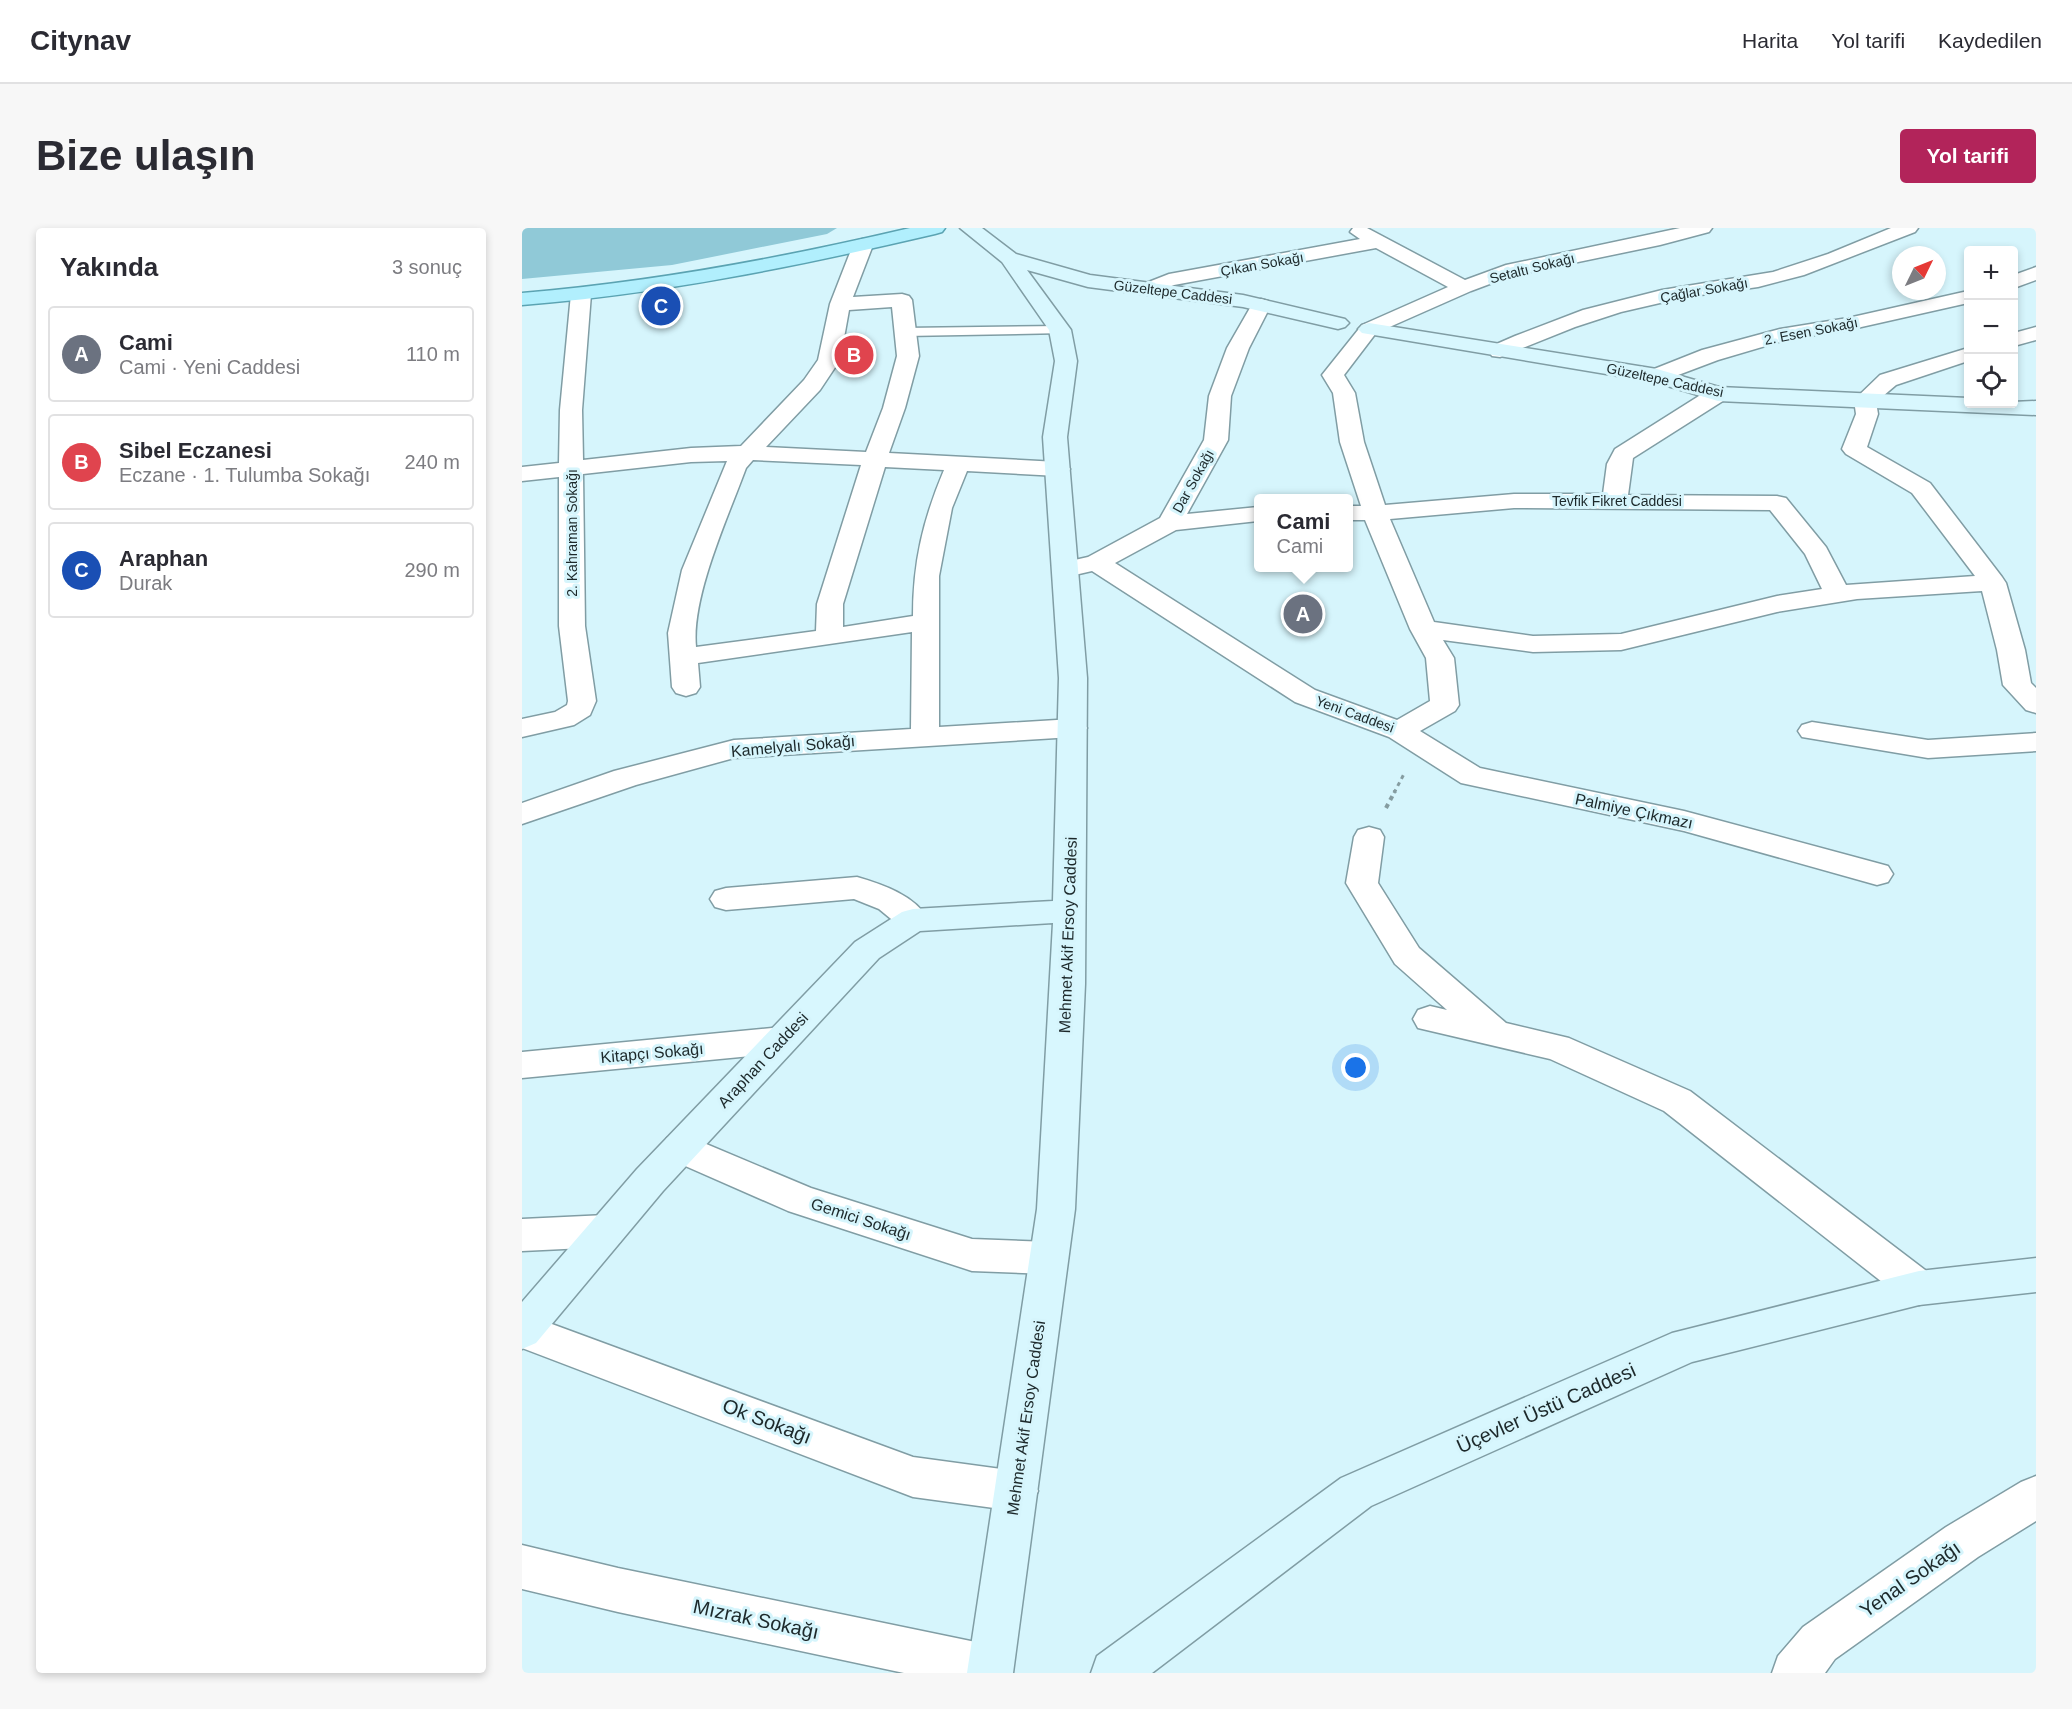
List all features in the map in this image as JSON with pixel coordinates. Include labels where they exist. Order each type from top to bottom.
[{"type":"main road","points":[[522,299],[713,277],[935,228]]},
{"type":"street","name":"Mehmet Akif Ersoy Caddesi","points":[[970,228],[1009,258],[1060,330],[1066,361],[1055,438],[1058,470],[1081,566],[1072,658],[1073,728],[1068,984],[1056,1209],[990,1671]]},
{"type":"street","points":[[1353,228],[1464,287]]},
{"type":"street","name":"Setaltı Sokağı","points":[[1370,329],[1506,271],[1702,228]]},
{"type":"street","name":"Çağlar Sokağı","points":[[1500,351],[1544,330],[1593,313],[1685,291],[1769,278],[1826,262],[1908,228]]},
{"type":"street","name":"Çıkan Sokağı","points":[[1148,288],[1169,280],[1377,242]]},
{"type":"street","points":[[686,687],[681,633],[695,570],[735,466],[812,385],[829,360],[840,304],[863,245]]},
{"type":"street","name":"Güzeltepe Caddesi","points":[[1009,258],[1088,281],[1261,305],[1338,323]]},
{"type":"street","points":[[2018,280],[2036,273]]},
{"type":"street","name":"2. Kahraman Sokağı","points":[[522,728],[564,719],[580,709],[582,701],[572,626],[571,410],[581,294]]},
{"type":"street","name":"2. Esen Sokağı","points":[[1657,376],[1710,355],[1786,333],[1848,324],[1964,298]]},
{"type":"street","points":[[829,637],[830,604],[875,459],[894,408],[908,356],[902,300],[840,304]]},
{"type":"street","name":"Dar Sokağı","points":[[1170,523],[1216,440],[1220,396],[1238,348],[1261,305]]},
{"type":"street","name":"Güzeltepe Caddesi","points":[[1370,329],[1657,376],[1718,394],[2036,409]]},
{"type":"street","name":"Yeni Caddesi","points":[[1081,566],[1148,594],[1305,696],[1399,731],[1445,705],[1440,658],[1423,629],[1375,513],[1352,442],[1344,393],[1333,375],[1370,329]]},
{"type":"street","points":[[2018,338],[2036,333]]},
{"type":"street","points":[[1964,355],[1888,380],[1865,400],[1867,414],[1854,449],[1921,488],[1993,583],[2011,650],[2017,686],[2035,702]]},
{"type":"street","points":[[1615,500],[1619,465],[1623,454],[1718,394]]},
{"type":"street","points":[[522,474],[691,455],[747,453],[1058,470]]},
{"type":"street","points":[[925,737],[926,576],[940,508],[958,465]]},
{"type":"street","name":"Tevfik Fikret Caddesi","points":[[1353,513],[1514,501],[1777,502],[1817,552],[1838,594]]},
{"type":"street","points":[[1081,566],[1170,523],[1254,514]]},
{"type":"street","points":[[1423,629],[1533,644],[1621,642],[1777,604],[1838,594],[1993,583]]},
{"type":"street","points":[[684,657],[926,622]]},
{"type":"street","name":"Kamelyalı Sokağı","points":[[522,814],[625,778],[734,749],[1073,728]]},
{"type":"street","name":"Palmiye Çıkmazı","points":[[1399,731],[1471,776],[1684,821],[1877,874]]},
{"type":"street","points":[[1812,731],[1928,749],[2036,742]]},
{"type":"street","points":[[1369,837],[1362,883],[1407,956],[1497,1033]]},
{"type":"street","points":[[726,899],[857,888],[890,901],[913,920],[1070,911]]},
{"type":"street","name":"Araphan Caddesi","points":[[522,1330],[680,1148],[782,1040],[867,951],[913,920]]},
{"type":"street","points":[[1430,1019],[1557,1047],[1677,1101],[1919,1288]]},
{"type":"street","name":"Kitapçı Sokağı","points":[[522,1065],[782,1040]]},
{"type":"street","name":"Gemici Sokağı","points":[[680,1148],[801,1200],[972,1255],[1049,1258]]},
{"type":"street","points":[[522,1235],[606,1231]]},
{"type":"street","name":"Üçevler Üstü Caddesi","points":[[1128,1670],[1356,1492],[1686,1346],[1919,1288],[2036,1275]]},
{"type":"street","name":"Ok Sokağı","points":[[522,1330],[913,1477],[1016,1491]]},
{"type":"street","name":"Yenal Sokağı","points":[[1795,1673],[1819,1643],[1962,1542],[2036,1497]]},
{"type":"street","name":"Mızrak Sokağı","points":[[522,1567],[990,1671]]},
{"type":"lane","points":[[905,332],[1060,330]]},
{"type":"path","points":[[1369,837],[1405,772],[1399,731]]},
{"type":"shaded area","points":[[522,228],[837,228],[827,234],[672,265],[522,279]]},
{"type":"place","name":"Araphan","points":[[661,306]]},
{"type":"place","name":"Sibel Eczanesi","points":[[854,355]]},
{"type":"place","name":"Cami","points":[[1303,614]]}]
